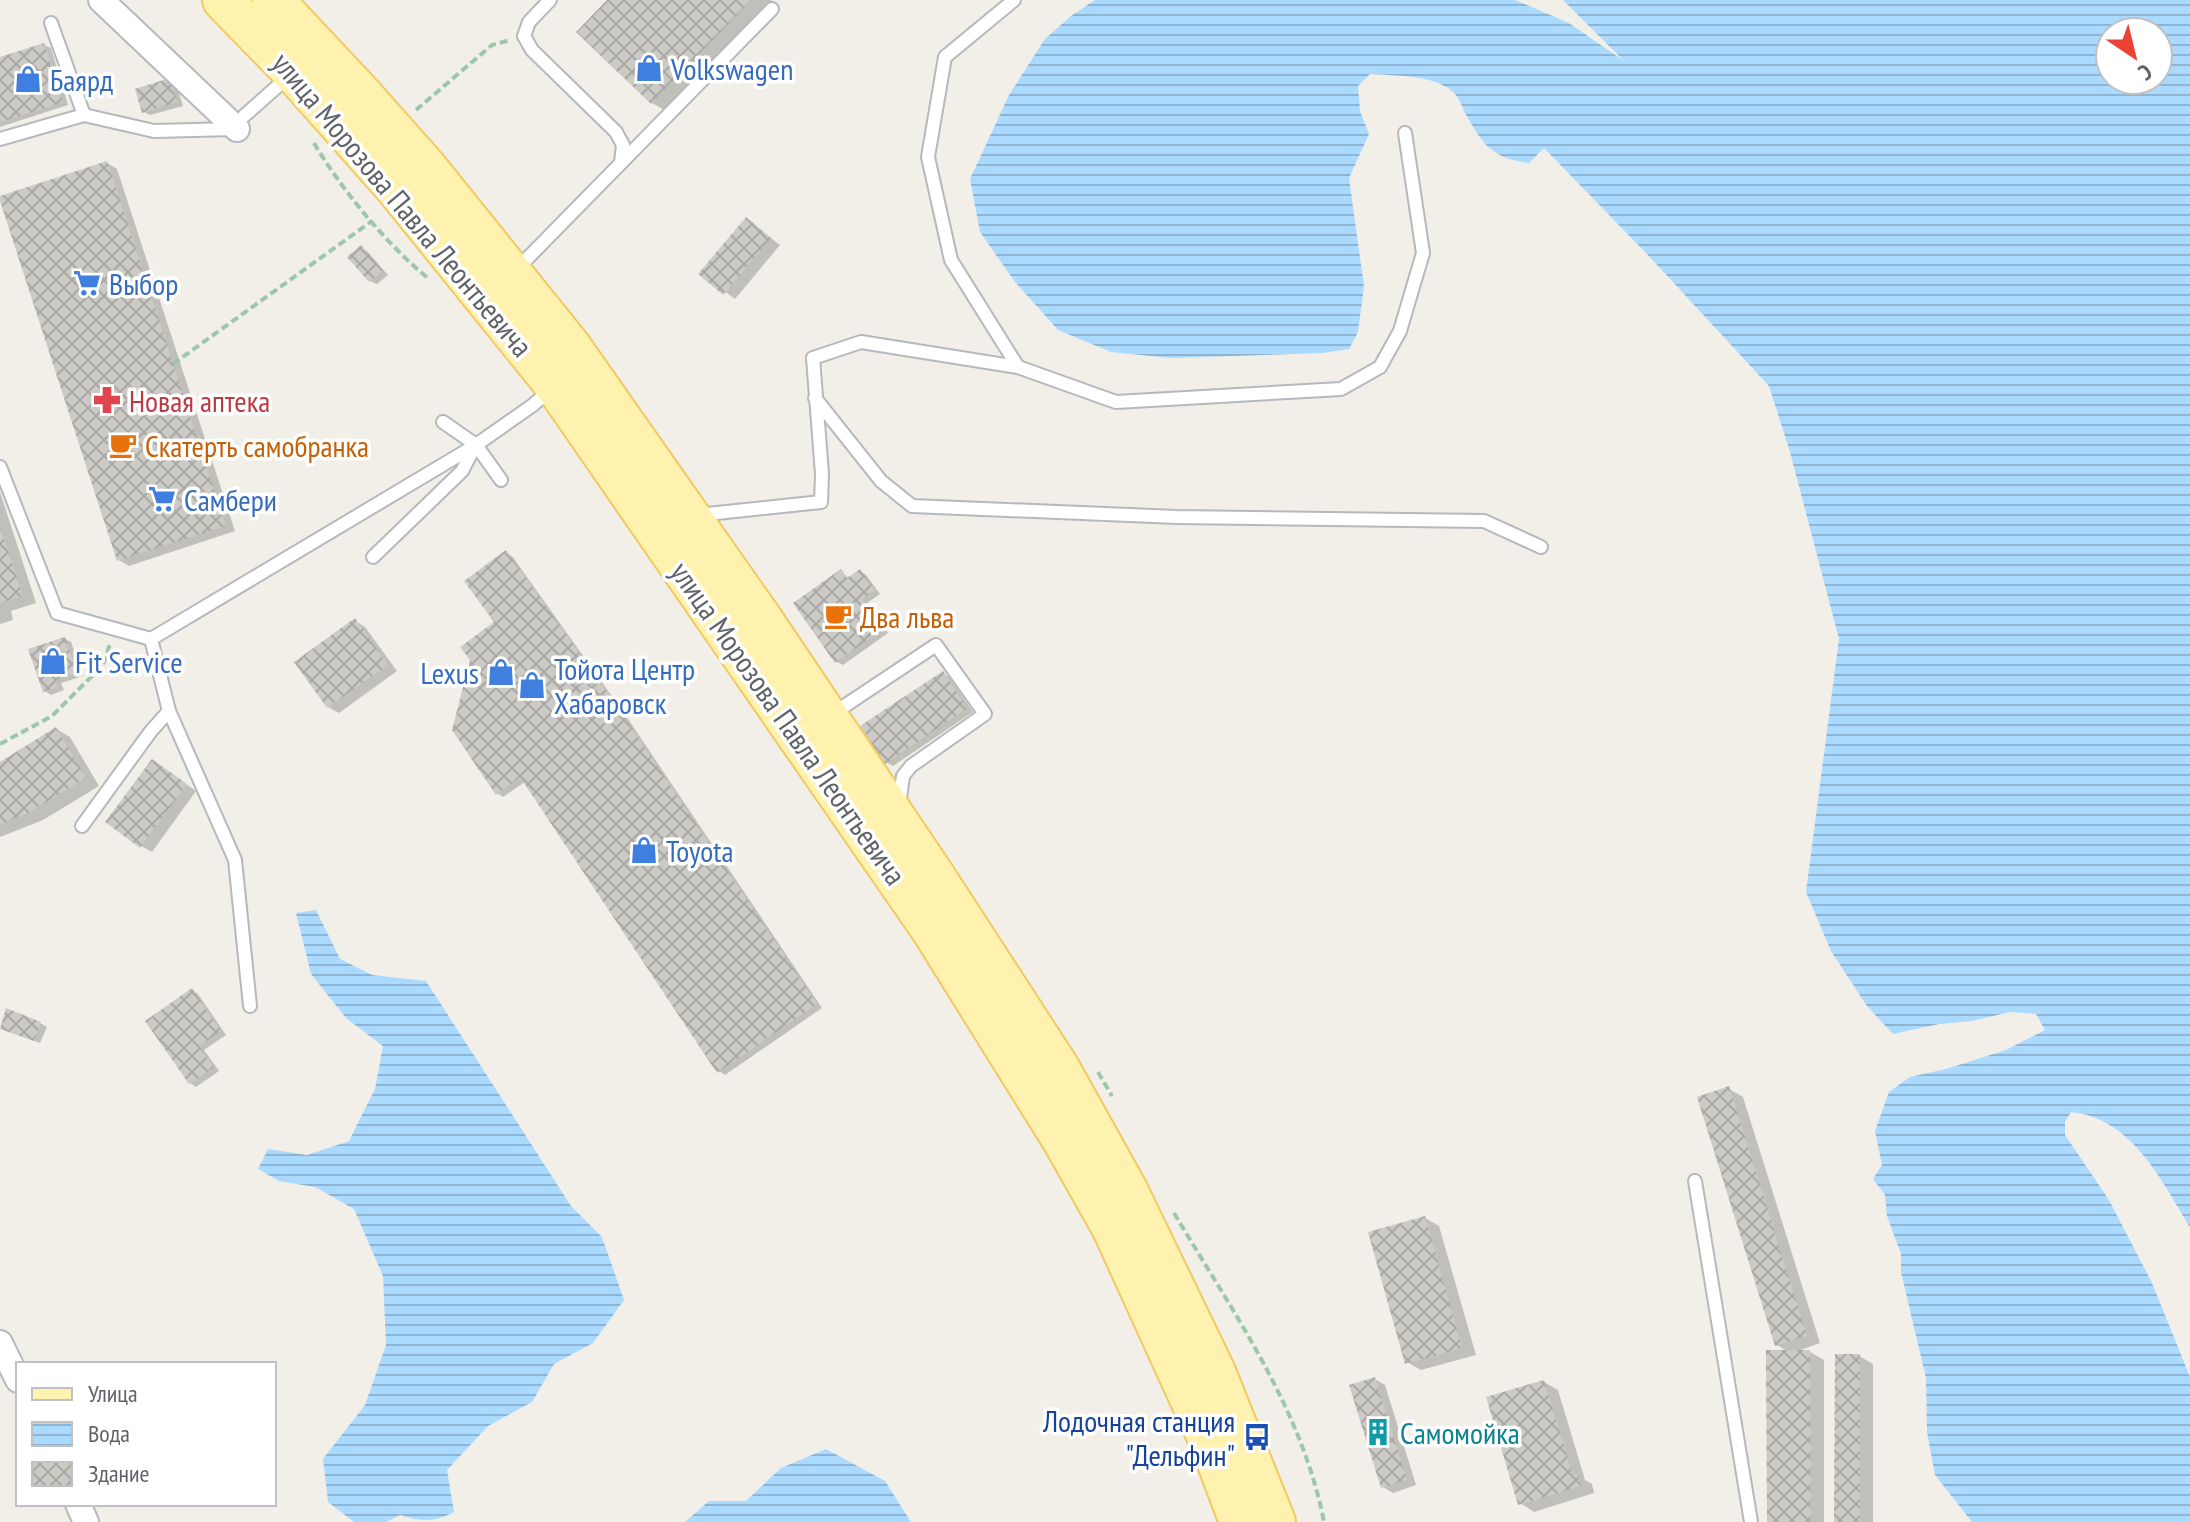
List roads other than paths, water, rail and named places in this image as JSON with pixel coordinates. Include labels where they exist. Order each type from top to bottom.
[{"type":"main road","name":"улица Морозова Павла Леонтьевича","points":[[223,0],[293,72],[395,187],[555,385],[932,930],[1064,1142],[1113,1229],[1210,1442],[1240,1522]]},
{"type":"main road","name":"улица Морозова Павла Леонтьевича","points":[[273,0],[395,131],[570,346],[691,515],[1022,1008],[1120,1177],[1203,1345],[1275,1522]]},
{"type":"street","points":[[101,0],[240,122]]},
{"type":"street","points":[[0,1343],[16,1376]]},
{"type":"lane","points":[[550,0],[529,22],[524,36],[532,50],[616,132],[623,145],[621,163]]},
{"type":"lane","points":[[1014,0],[945,57],[928,157],[951,260],[1018,367]]},
{"type":"lane","points":[[512,274],[772,9]]},
{"type":"lane","points":[[51,23],[84,115]]},
{"type":"lane","points":[[0,139],[84,115],[154,131],[240,122],[293,72]]},
{"type":"lane","points":[[691,515],[821,502],[822,474],[813,358],[861,342],[1018,367],[1116,402],[1341,389],[1380,367],[1400,331],[1423,253],[1405,133]]},
{"type":"lane","points":[[0,467],[57,613],[151,639],[476,445],[533,405],[555,385]]},
{"type":"lane","points":[[815,398],[881,481],[912,506],[1177,517],[1484,521],[1541,547]]},
{"type":"lane","points":[[443,422],[476,445],[501,480]]},
{"type":"lane","points":[[373,557],[462,471],[476,445]]},
{"type":"lane","points":[[151,639],[169,711],[235,860],[250,1006]]},
{"type":"lane","points":[[819,703],[837,711],[936,645],[985,714],[911,766],[903,776],[896,820]]},
{"type":"lane","points":[[82,826],[169,711]]},
{"type":"lane","points":[[1695,1181],[1751,1522]]},
{"type":"water","points":[[1095,0],[1515,0],[1569,23],[1624,61],[1563,0],[2190,0],[2190,1227],[2142,1154],[2111,1126],[2071,1112],[2065,1122],[2065,1135],[2109,1200],[2152,1283],[2190,1377],[2190,1522],[1972,1522],[1935,1475],[1927,1432],[1926,1378],[1901,1272],[1901,1254],[1887,1216],[1885,1195],[1873,1179],[1882,1165],[1875,1131],[1889,1092],[1910,1077],[2006,1050],[2045,1030],[2036,1014],[2010,1012],[1893,1034],[1867,1006],[1831,951],[1806,892],[1839,639],[1790,452],[1769,386],[1544,148],[1529,163],[1496,153],[1482,140],[1458,98],[1447,87],[1427,79],[1403,76],[1370,74],[1358,86],[1360,111],[1369,134],[1349,178],[1364,286],[1358,332],[1349,349],[1323,353],[1171,358],[1111,352],[1058,330],[1015,282],[980,232],[970,179],[1009,95],[1045,39]]},
{"type":"water","points":[[316,910],[340,959],[372,975],[426,981],[571,1206],[602,1237],[624,1300],[593,1343],[554,1364],[532,1402],[488,1426],[447,1470],[454,1512],[440,1518],[421,1520],[400,1515],[386,1522],[354,1522],[328,1502],[323,1459],[365,1405],[386,1345],[383,1276],[354,1209],[315,1187],[279,1181],[258,1169],[268,1149],[307,1155],[349,1141],[375,1089],[383,1046],[346,1018],[311,974],[296,913]]},
{"type":"water","points":[[826,1449],[885,1481],[911,1522],[685,1522],[709,1501],[746,1501],[781,1468]]},
{"type":"place","name":"Volkswagen","points":[[649,68]]},
{"type":"place","name":"Баярд","points":[[28,79]]},
{"type":"place","name":"Выбор","points":[[87,283]]},
{"type":"place","name":"Новая аптека","points":[[107,400]]},
{"type":"place","name":"Скатерть самобранка","points":[[123,445]]},
{"type":"place","name":"Самбери","points":[[162,499]]},
{"type":"place","name":"Два льва","points":[[838,616]]},
{"type":"place","name":"Fit Service","points":[[53,661]]},
{"type":"place","name":"Lexus","points":[[501,672]]},
{"type":"place","name":"Тойота Центр Хабаровск","points":[[532,685]]},
{"type":"place","name":"Toyota","points":[[644,850]]},
{"type":"place","name":"Самомойка","points":[[1378,1432]]},
{"type":"place","name":"Лодочная станция \"Дельфин\"","points":[[1257,1437]]}]
